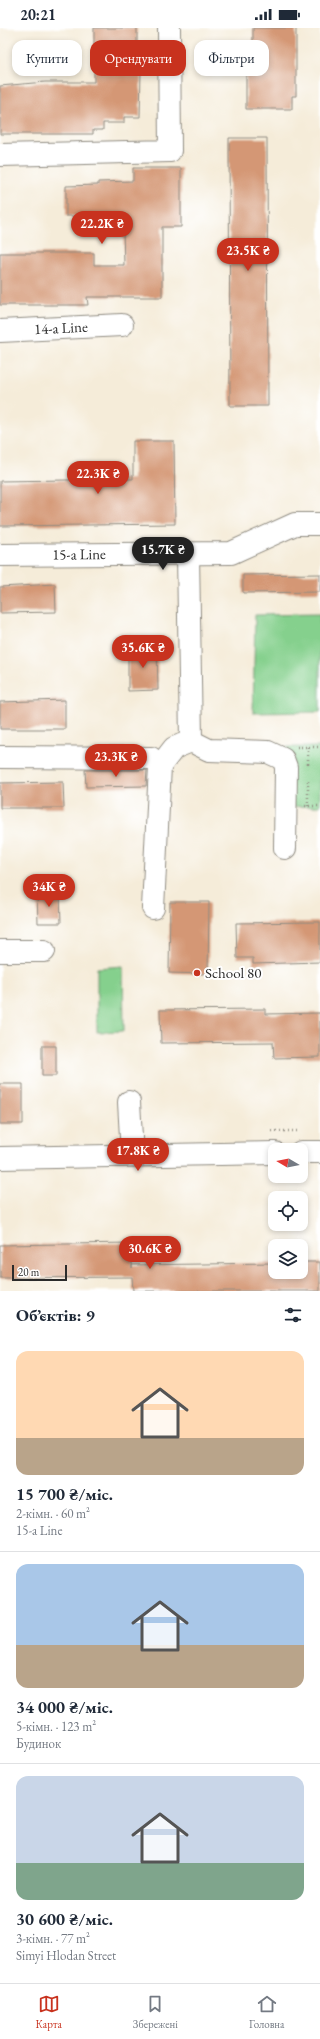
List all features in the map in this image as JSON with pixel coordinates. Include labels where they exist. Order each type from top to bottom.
[{"type":"street","points":[[0,155],[170,151],[169,28]]},
{"type":"street","name":"14-a Line","points":[[0,331],[122,325]]},
{"type":"street","name":"15-a Line","points":[[0,555],[231,553],[295,524],[320,524]]},
{"type":"street","points":[[188,554],[192,741]]},
{"type":"street","points":[[153,908],[160,766],[174,748],[192,741],[209,750],[268,752],[283,759],[286,767],[285,848]]},
{"type":"street","points":[[0,757],[151,758]]},
{"type":"street","points":[[0,951],[44,951]]},
{"type":"street","points":[[129,1102],[132,1155]]},
{"type":"street","points":[[0,1158],[268,1152]]},
{"type":"street","points":[[308,1152],[320,1152]]},
{"type":"green space","points":[[320,614],[320,712],[253,713],[255,615]]},
{"type":"green space","points":[[287,747],[320,747],[320,806],[287,807]]},
{"type":"green space","points":[[123,966],[124,1031],[97,1032],[97,968]]},
{"type":"building","points":[[94,28],[137,28],[137,40],[94,40]]},
{"type":"building","points":[[253,28],[296,28],[296,96],[292,96],[292,109],[246,109],[246,76],[269,76],[269,40],[253,40]]},
{"type":"building","points":[[94,76],[141,76],[140,117],[124,117],[124,123],[103,123],[103,130],[93,130],[93,134],[0,134],[0,86],[45,82],[94,82]]},
{"type":"building","points":[[229,138],[267,138],[268,406],[230,406]]},
{"type":"building","points":[[133,168],[181,168],[181,227],[162,227],[162,297],[87,297],[88,305],[0,305],[0,253],[94,253],[94,265],[124,265],[123,228],[99,228],[98,216],[66,216],[66,186],[98,185],[98,182],[133,181]]},
{"type":"building","points":[[133,441],[174,441],[175,524],[0,526],[0,481],[133,479]]},
{"type":"building","points":[[320,574],[320,592],[243,593],[243,575]]},
{"type":"building","points":[[55,584],[56,612],[0,613],[0,587]]},
{"type":"building","points":[[128,647],[157,647],[158,690],[128,691]]},
{"type":"building","points":[[65,700],[65,729],[0,729],[0,702]]},
{"type":"building","points":[[85,770],[147,770],[146,786],[86,787]]},
{"type":"building","points":[[63,782],[64,808],[0,808],[0,783]]},
{"type":"building","points":[[60,892],[61,923],[38,923],[37,893]]},
{"type":"building","points":[[170,902],[209,902],[208,974],[169,973]]},
{"type":"building","points":[[320,922],[320,962],[253,964],[253,958],[237,958],[236,923]]},
{"type":"building","points":[[265,1009],[265,1014],[320,1013],[320,1057],[274,1058],[273,1042],[161,1043],[160,1010]]},
{"type":"building","points":[[42,1046],[56,1046],[56,1076],[42,1076]]},
{"type":"building","points":[[0,1084],[23,1084],[23,1124],[0,1124]]},
{"type":"building","points":[[132,1243],[132,1265],[268,1263],[268,1279],[308,1279],[308,1262],[320,1262],[320,1291],[133,1291],[132,1277],[0,1278],[0,1245]]},
{"type":"place","name":"School 80","points":[[197,973]]}]
